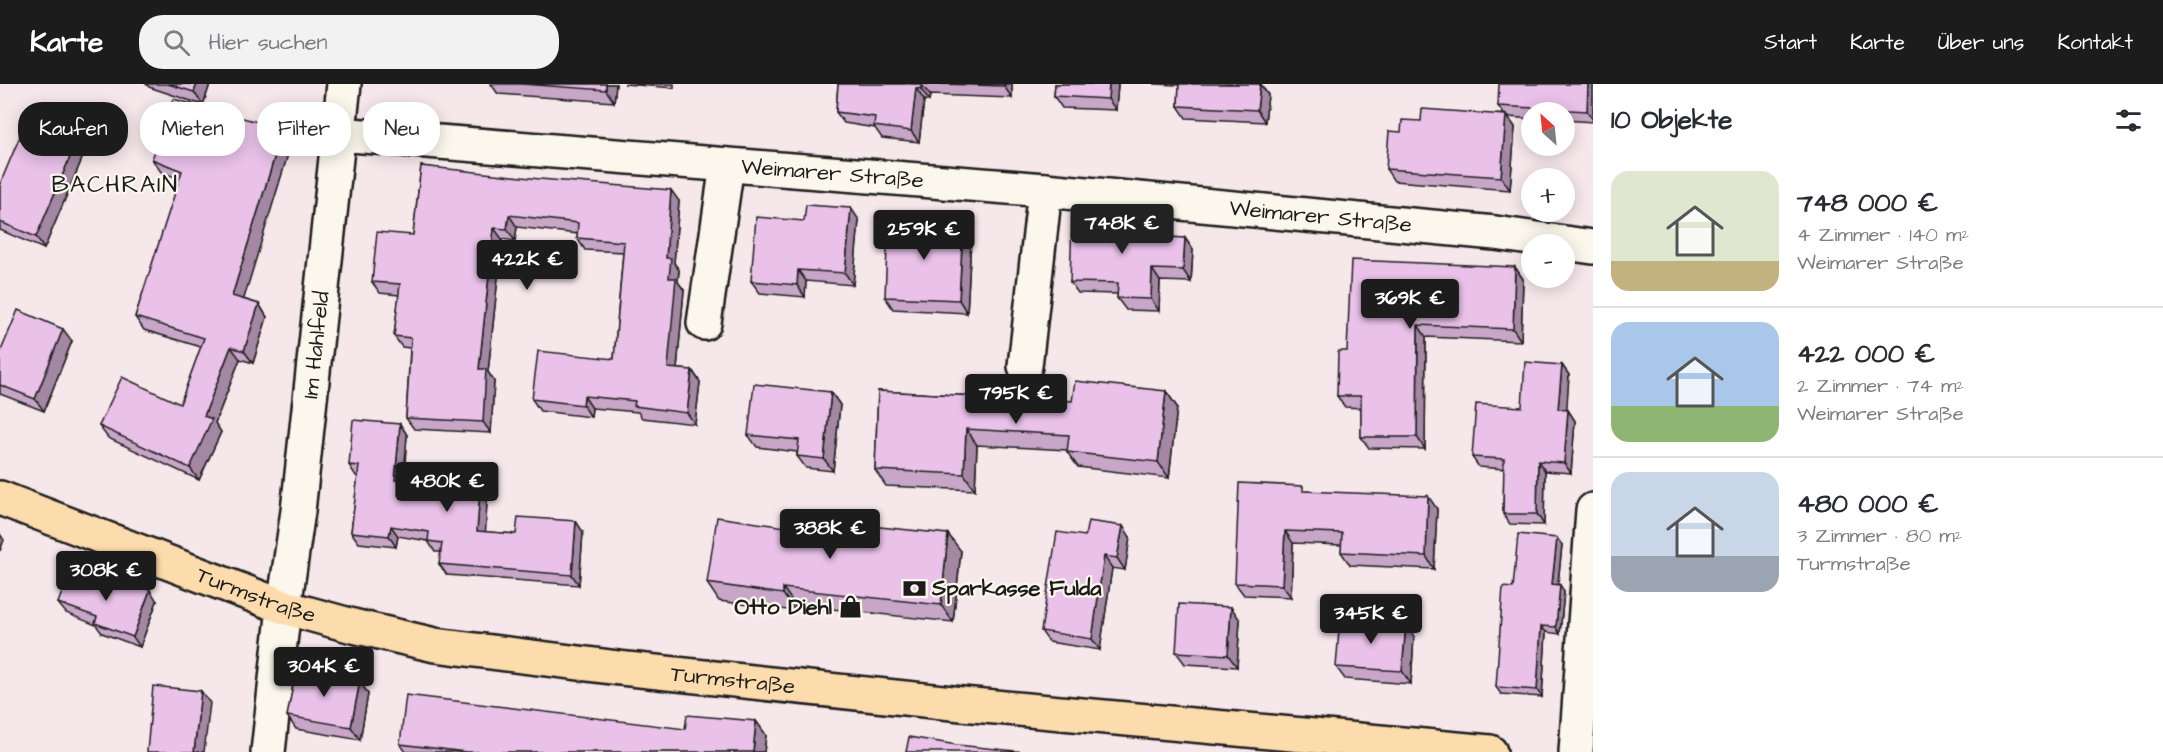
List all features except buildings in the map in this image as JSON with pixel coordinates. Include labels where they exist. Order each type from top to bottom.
[{"type":"main road","name":"Turmstraße","points":[[0,498],[284,607],[435,645],[619,668],[962,704],[1490,752]]},
{"type":"street","name":"Im Hahlfeld","points":[[342,102],[344,84]]},
{"type":"street","name":"Weimarer Straße","points":[[351,135],[1046,190],[1495,233],[1593,247]]},
{"type":"street","name":"Im Hahlfeld","points":[[268,752],[284,607],[298,511],[337,156]]},
{"type":"street","name":"Weimarer Straße","points":[[704,323],[727,165]]},
{"type":"street","points":[[1025,366],[1046,190]]},
{"type":"street","points":[[1576,752],[1593,510]]},
{"type":"place","name":"Sparkasse Fulda","points":[[914,588]]},
{"type":"place","name":"Otto Diehl","points":[[850,607]]},
{"type":"district","name":"BACHRAIN","points":[[115,185]]}]
